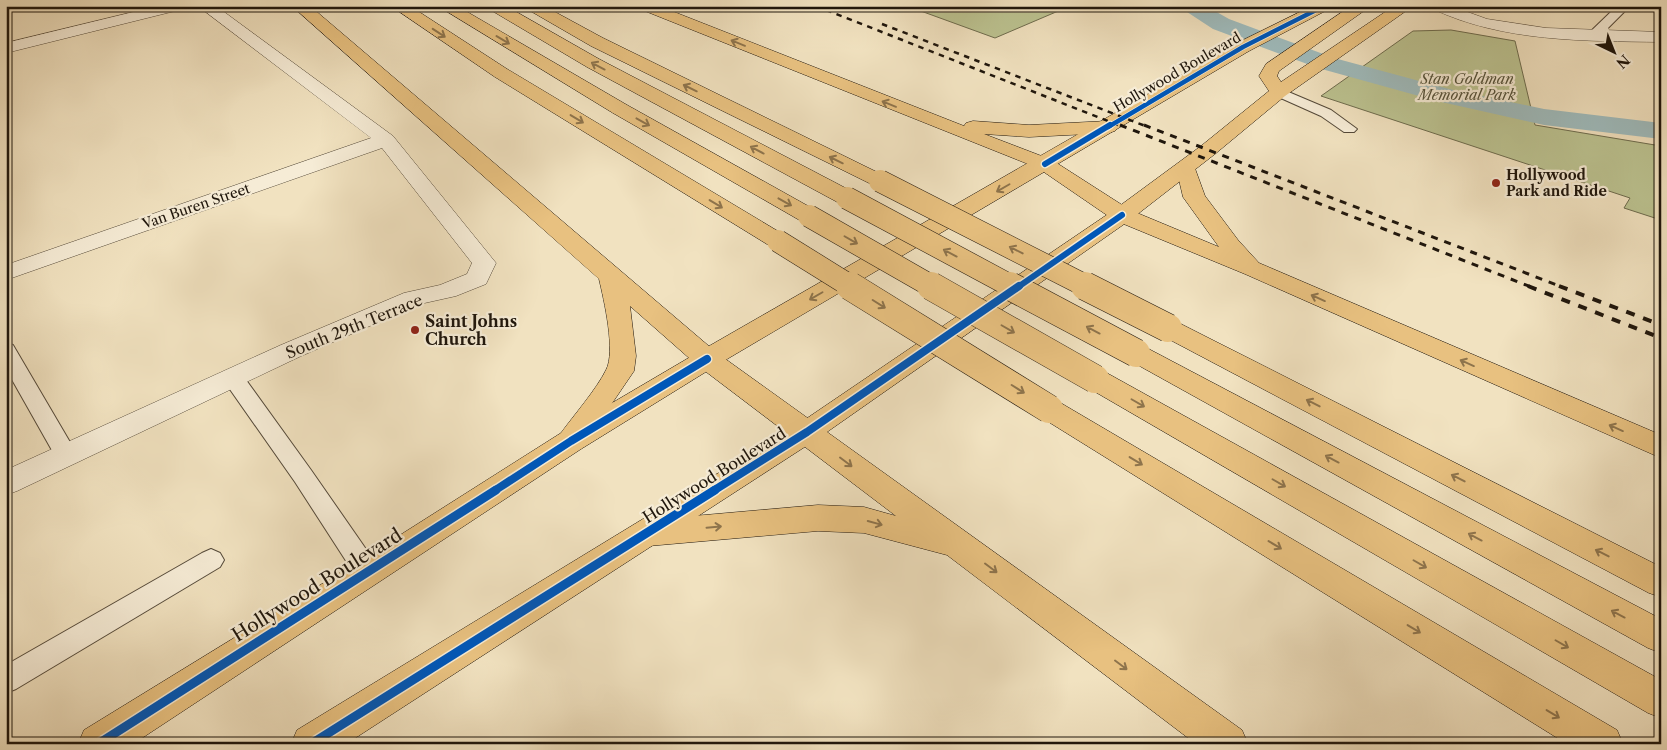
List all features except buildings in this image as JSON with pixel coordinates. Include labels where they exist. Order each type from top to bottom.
[{"type":"main road","points":[[300,6],[706,359],[1228,744]]},
{"type":"main road","points":[[399,6],[501,73],[1603,744]]},
{"type":"main road","points":[[446,6],[620,109],[1661,700]]},
{"type":"main road","points":[[494,6],[602,68],[1136,353],[1661,637]]},
{"type":"main road","points":[[532,6],[597,42],[880,182],[1168,328],[1661,583]]},
{"type":"main road","points":[[644,6],[934,122],[1045,164],[1122,215],[1253,269],[1661,447]]},
{"type":"main road","name":"Hollywood Boulevard","points":[[98,744],[368,573],[571,441],[706,359],[1045,164],[1243,47],[1324,6]]},
{"type":"main road","points":[[1279,92],[1268,76],[1272,68],[1360,8],[1360,6]]},
{"type":"main road","name":"Hollywood Boulevard","points":[[325,740],[807,432],[1122,215],[1186,167],[1279,92],[1405,6]]},
{"type":"main road","points":[[934,122],[988,129],[1030,131],[1108,127]]},
{"type":"main road","points":[[1186,167],[1194,197],[1230,245],[1253,269]]},
{"type":"main road","points":[[571,441],[620,371],[623,356],[619,313],[610,276]]},
{"type":"main road","points":[[648,533],[818,518],[864,520],[960,545]]},
{"type":"street","points":[[6,48],[178,6]]},
{"type":"street","name":"South 29th Terrace","points":[[6,482],[413,298],[447,291],[477,279],[484,263],[386,140],[206,6]]},
{"type":"street","points":[[1438,6],[1462,16],[1495,24],[1593,36],[1661,37]]},
{"type":"street","name":"Van Buren Street","points":[[6,273],[386,140]]},
{"type":"lane","points":[[1593,36],[1624,6]]},
{"type":"lane","points":[[1279,92],[1326,113],[1349,128]]},
{"type":"lane","points":[[6,350],[66,455]]},
{"type":"lane","points":[[233,378],[303,476],[368,573]]},
{"type":"lane","points":[[6,680],[210,560]]},
{"type":"green space","points":[[907,6],[1070,6],[995,38]]},
{"type":"green space","name":"Stan Goldman Memorial Park","points":[[1451,30],[1515,41],[1535,125],[1661,146],[1661,220],[1624,208],[1630,198],[1321,96],[1413,31]]},
{"type":"waterway","points":[[1191,6],[1221,24],[1326,63],[1446,96],[1544,117],[1661,131]]},
{"type":"railway","points":[[816,6],[1123,127]]},
{"type":"railway","points":[[882,24],[1148,127]]},
{"type":"railway","points":[[1120,125],[1531,287]]},
{"type":"railway","points":[[1144,125],[1562,287]]},
{"type":"railway","points":[[1528,286],[1661,338]]},
{"type":"railway","points":[[1559,286],[1661,325]]},
{"type":"cycle path","points":[[1045,164],[1243,47],[1324,6]]},
{"type":"cycle path","points":[[311,744],[807,432],[1122,215]]},
{"type":"cycle path","points":[[98,744],[368,573],[571,441],[707,359]]},
{"type":"place","name":"Hollywood Park and Ride","points":[[1496,183]]},
{"type":"place","name":"Saint Johns Church","points":[[415,330]]}]
